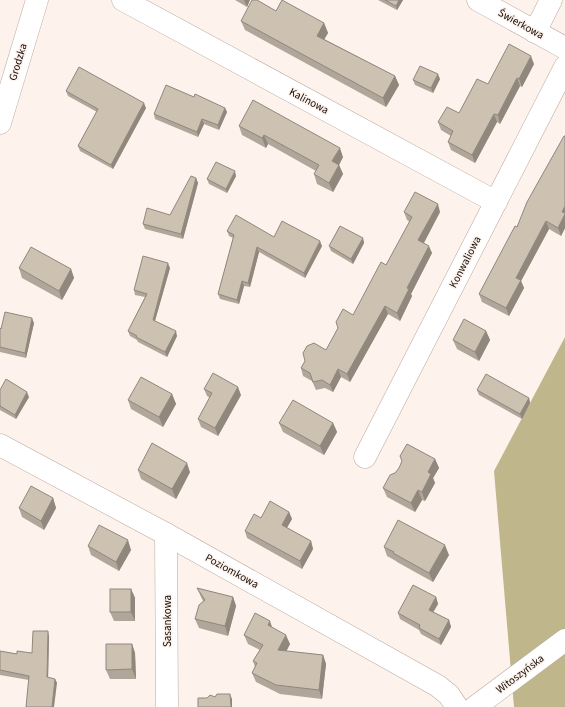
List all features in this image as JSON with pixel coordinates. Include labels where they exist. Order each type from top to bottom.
[{"type":"street","name":"Grodzka","points":[[0,123],[38,0]]},
{"type":"street","name":"Kalinowa","points":[[123,0],[496,202]]},
{"type":"street","name":"Świerkowa","points":[[478,0],[565,48]]},
{"type":"street","points":[[535,32],[552,0]]},
{"type":"street","name":"Konwaliowa","points":[[365,456],[565,67]]},
{"type":"street","name":"Poziomkowa","points":[[0,445],[166,534],[438,686],[449,696],[457,707]]},
{"type":"street","name":"Sasankowa","points":[[166,534],[167,707]]},
{"type":"street","name":"Witoszyńska","points":[[480,706],[565,640]]},
{"type":"shaded area","points":[[565,337],[565,707],[514,707],[494,471]]},
{"type":"building","points":[[252,0],[257,0],[276,11],[282,0],[324,23],[317,36],[395,76],[383,98],[241,21]]},
{"type":"building","points":[[385,0],[399,0],[396,6]]},
{"type":"building","points":[[509,44],[531,56],[519,79],[517,78],[498,115],[494,114],[472,155],[448,142],[453,131],[438,122],[447,107],[459,113],[477,79],[488,84]]},
{"type":"building","points":[[420,66],[438,74],[431,88],[413,80]]},
{"type":"building","points":[[79,67],[144,103],[111,165],[78,146],[98,109],[66,91]]},
{"type":"building","points":[[166,85],[194,97],[195,94],[225,108],[218,125],[202,119],[197,132],[154,114]]},
{"type":"building","points":[[253,100],[340,148],[332,161],[339,165],[329,183],[314,174],[319,165],[264,135],[262,138],[239,126]]},
{"type":"building","points":[[564,136],[565,206],[562,212],[565,214],[558,228],[546,221],[516,278],[521,280],[506,308],[479,294],[515,226],[517,227],[527,202]]},
{"type":"building","points":[[216,162],[235,171],[226,189],[207,179]]},
{"type":"building","points":[[191,176],[196,178],[181,234],[143,224],[147,208],[170,215]]},
{"type":"building","points":[[415,192],[438,204],[418,240],[429,246],[407,288],[409,289],[397,313],[385,306],[347,374],[338,369],[330,385],[322,380],[313,382],[310,373],[301,368],[305,361],[303,353],[307,346],[314,343],[326,350],[338,328],[336,322],[343,309],[353,315],[381,262],[386,265],[412,217],[404,212]]},
{"type":"building","points":[[236,215],[274,237],[282,221],[320,241],[304,273],[257,247],[248,283],[242,281],[237,300],[218,294],[234,235],[227,231]]},
{"type":"building","points":[[340,226],[363,238],[351,259],[329,246]]},
{"type":"building","points":[[31,247],[71,269],[59,291],[19,268]]},
{"type":"building","points":[[143,256],[168,263],[153,320],[176,331],[165,352],[136,337],[137,336],[128,331],[147,294],[134,290]]},
{"type":"building","points":[[5,312],[32,318],[25,353],[0,347],[0,328],[1,329]]},
{"type":"building","points":[[464,319],[486,331],[475,352],[453,340]]},
{"type":"building","points":[[213,373],[238,387],[215,428],[198,419],[212,393],[204,389]]},
{"type":"building","points":[[486,374],[529,398],[520,414],[477,390]]},
{"type":"building","points":[[141,377],[172,394],[159,417],[128,400]]},
{"type":"building","points":[[6,379],[27,392],[15,415],[0,406],[0,390]]},
{"type":"building","points":[[293,400],[333,423],[320,446],[279,423]]},
{"type":"building","points":[[152,443],[187,463],[172,489],[138,470]]},
{"type":"building","points":[[407,444],[435,459],[428,472],[431,474],[422,492],[418,490],[411,503],[383,488],[390,475],[395,473],[399,468],[402,461],[400,456]]},
{"type":"building","points":[[31,486],[53,498],[41,521],[19,508]]},
{"type":"building","points":[[270,501],[289,512],[282,525],[311,541],[300,561],[245,531],[254,514],[261,518]]},
{"type":"building","points":[[398,520],[445,545],[429,573],[384,547]]},
{"type":"building","points":[[99,525],[128,540],[116,562],[88,546]]},
{"type":"building","points":[[413,585],[436,597],[429,610],[449,620],[439,639],[419,628],[420,625],[398,613]]},
{"type":"building","points":[[197,588],[233,597],[225,626],[195,619],[199,605],[205,600]]},
{"type":"building","points":[[110,589],[131,589],[131,612],[110,612]]},
{"type":"building","points":[[255,613],[270,621],[268,625],[286,635],[278,650],[323,655],[319,690],[276,685],[252,673],[257,663],[253,661],[263,645],[244,635]]},
{"type":"building","points":[[33,631],[48,631],[47,677],[55,679],[52,707],[26,707],[29,676],[0,670],[0,651],[17,654],[17,651],[32,653]]},
{"type":"building","points":[[106,644],[132,644],[132,669],[106,670]]},
{"type":"building","points":[[217,694],[230,694],[231,707],[198,707],[198,698],[207,698],[210,695],[215,697]]}]
